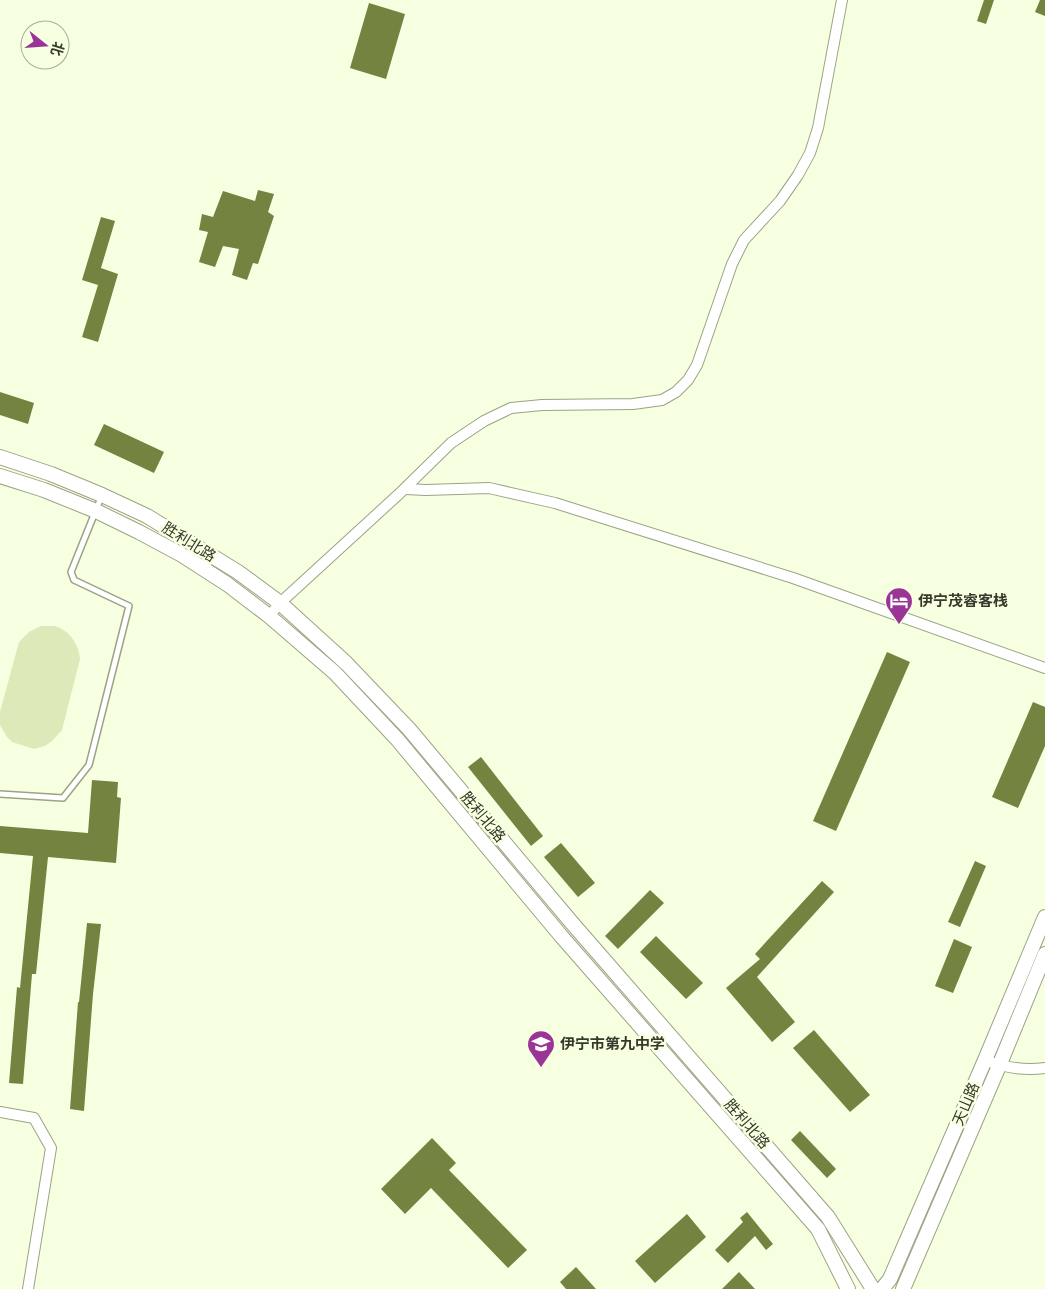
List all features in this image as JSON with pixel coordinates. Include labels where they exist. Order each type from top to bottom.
[{"type":"main road","name":"胜利北路","points":[[0,458],[50,474],[102,494],[147,516],[238,572],[280,603],[346,662],[409,729],[572,924],[828,1218],[873,1289]]},
{"type":"main road","name":"胜利北路","points":[[0,476],[44,490],[96,511],[182,556],[227,584],[269,616],[335,673],[397,739],[562,937],[818,1229],[848,1289]]},
{"type":"main road","name":"天山路","points":[[882,1289],[890,1279],[1045,917]]},
{"type":"main road","name":"天山路","points":[[903,1289],[1045,954]]},
{"type":"street","points":[[269,616],[280,603],[405,489],[451,443],[484,421],[511,408],[542,405],[633,404],[662,400],[676,392],[688,380],[697,365],[732,264],[744,240],[780,201],[810,153],[818,128],[842,0]]},
{"type":"street","points":[[405,489],[489,488],[555,504],[794,578],[1045,668]]},
{"type":"street","points":[[985,1060],[999,1066],[1029,1070],[1045,1068]]},
{"type":"street","points":[[0,1112],[34,1118],[51,1148],[28,1289]]},
{"type":"lane","points":[[0,794],[64,798],[88,765],[129,606],[74,580],[71,572],[102,494]]},
{"type":"green space","points":[[41,626],[54,626],[69,634],[78,648],[80,659],[62,730],[45,746],[34,749],[12,742],[7,737],[0,725],[0,712],[19,642],[29,632]]},
{"type":"building","points":[[984,0],[994,0],[986,24],[977,21]]},
{"type":"building","points":[[1040,0],[1045,0],[1045,16],[1035,12]]},
{"type":"building","points":[[369,3],[405,14],[386,79],[350,68]]},
{"type":"building","points":[[258,190],[274,194],[268,212],[274,216],[258,264],[253,263],[247,280],[232,275],[239,249],[223,246],[215,267],[199,262],[208,232],[199,230],[202,214],[213,217],[223,191],[255,201]]},
{"type":"building","points":[[101,217],[115,221],[101,268],[118,274],[98,342],[82,337],[98,285],[82,280]]},
{"type":"building","points":[[0,392],[34,403],[28,424],[0,415]]},
{"type":"building","points":[[104,424],[164,452],[154,473],[94,445]]},
{"type":"building","points":[[887,652],[910,662],[836,831],[813,821]]},
{"type":"building","points":[[1033,702],[1045,707],[1045,746],[1018,808],[992,797]]},
{"type":"building","points":[[481,757],[543,836],[531,846],[468,767]]},
{"type":"building","points":[[92,780],[118,782],[117,797],[121,798],[116,863],[48,857],[36,974],[32,974],[23,1084],[9,1083],[17,987],[20,988],[33,856],[0,853],[0,826],[88,833]]},
{"type":"building","points":[[561,843],[595,883],[578,897],[544,857]]},
{"type":"building","points":[[975,861],[986,866],[960,927],[948,922]]},
{"type":"building","points":[[822,881],[834,892],[757,977],[795,1022],[772,1042],[726,988],[760,959],[755,954]]},
{"type":"building","points":[[650,890],[664,903],[618,949],[605,936]]},
{"type":"building","points":[[87,923],[101,924],[93,994],[84,1111],[70,1109],[78,1002]]},
{"type":"building","points":[[656,936],[703,983],[686,999],[640,952]]},
{"type":"building","points":[[954,939],[972,947],[953,993],[935,986]]},
{"type":"building","points":[[814,1030],[870,1095],[850,1112],[793,1048]]},
{"type":"building","points":[[800,1131],[836,1169],[827,1178],[791,1140]]},
{"type":"building","points":[[432,1138],[456,1163],[449,1170],[527,1250],[508,1268],[431,1188],[405,1214],[381,1189]]},
{"type":"building","points":[[747,1212],[773,1244],[766,1250],[755,1236],[728,1263],[715,1250],[743,1222],[740,1218]]},
{"type":"building","points":[[687,1214],[706,1237],[655,1283],[635,1261]]},
{"type":"building","points":[[576,1267],[596,1289],[566,1289],[560,1282]]},
{"type":"building","points":[[739,1272],[755,1289],[722,1289]]},
{"type":"place","name":"伊宁茂睿客栈","points":[[899,625]]},
{"type":"place","name":"伊宁市第九中学","points":[[541,1068]]}]
